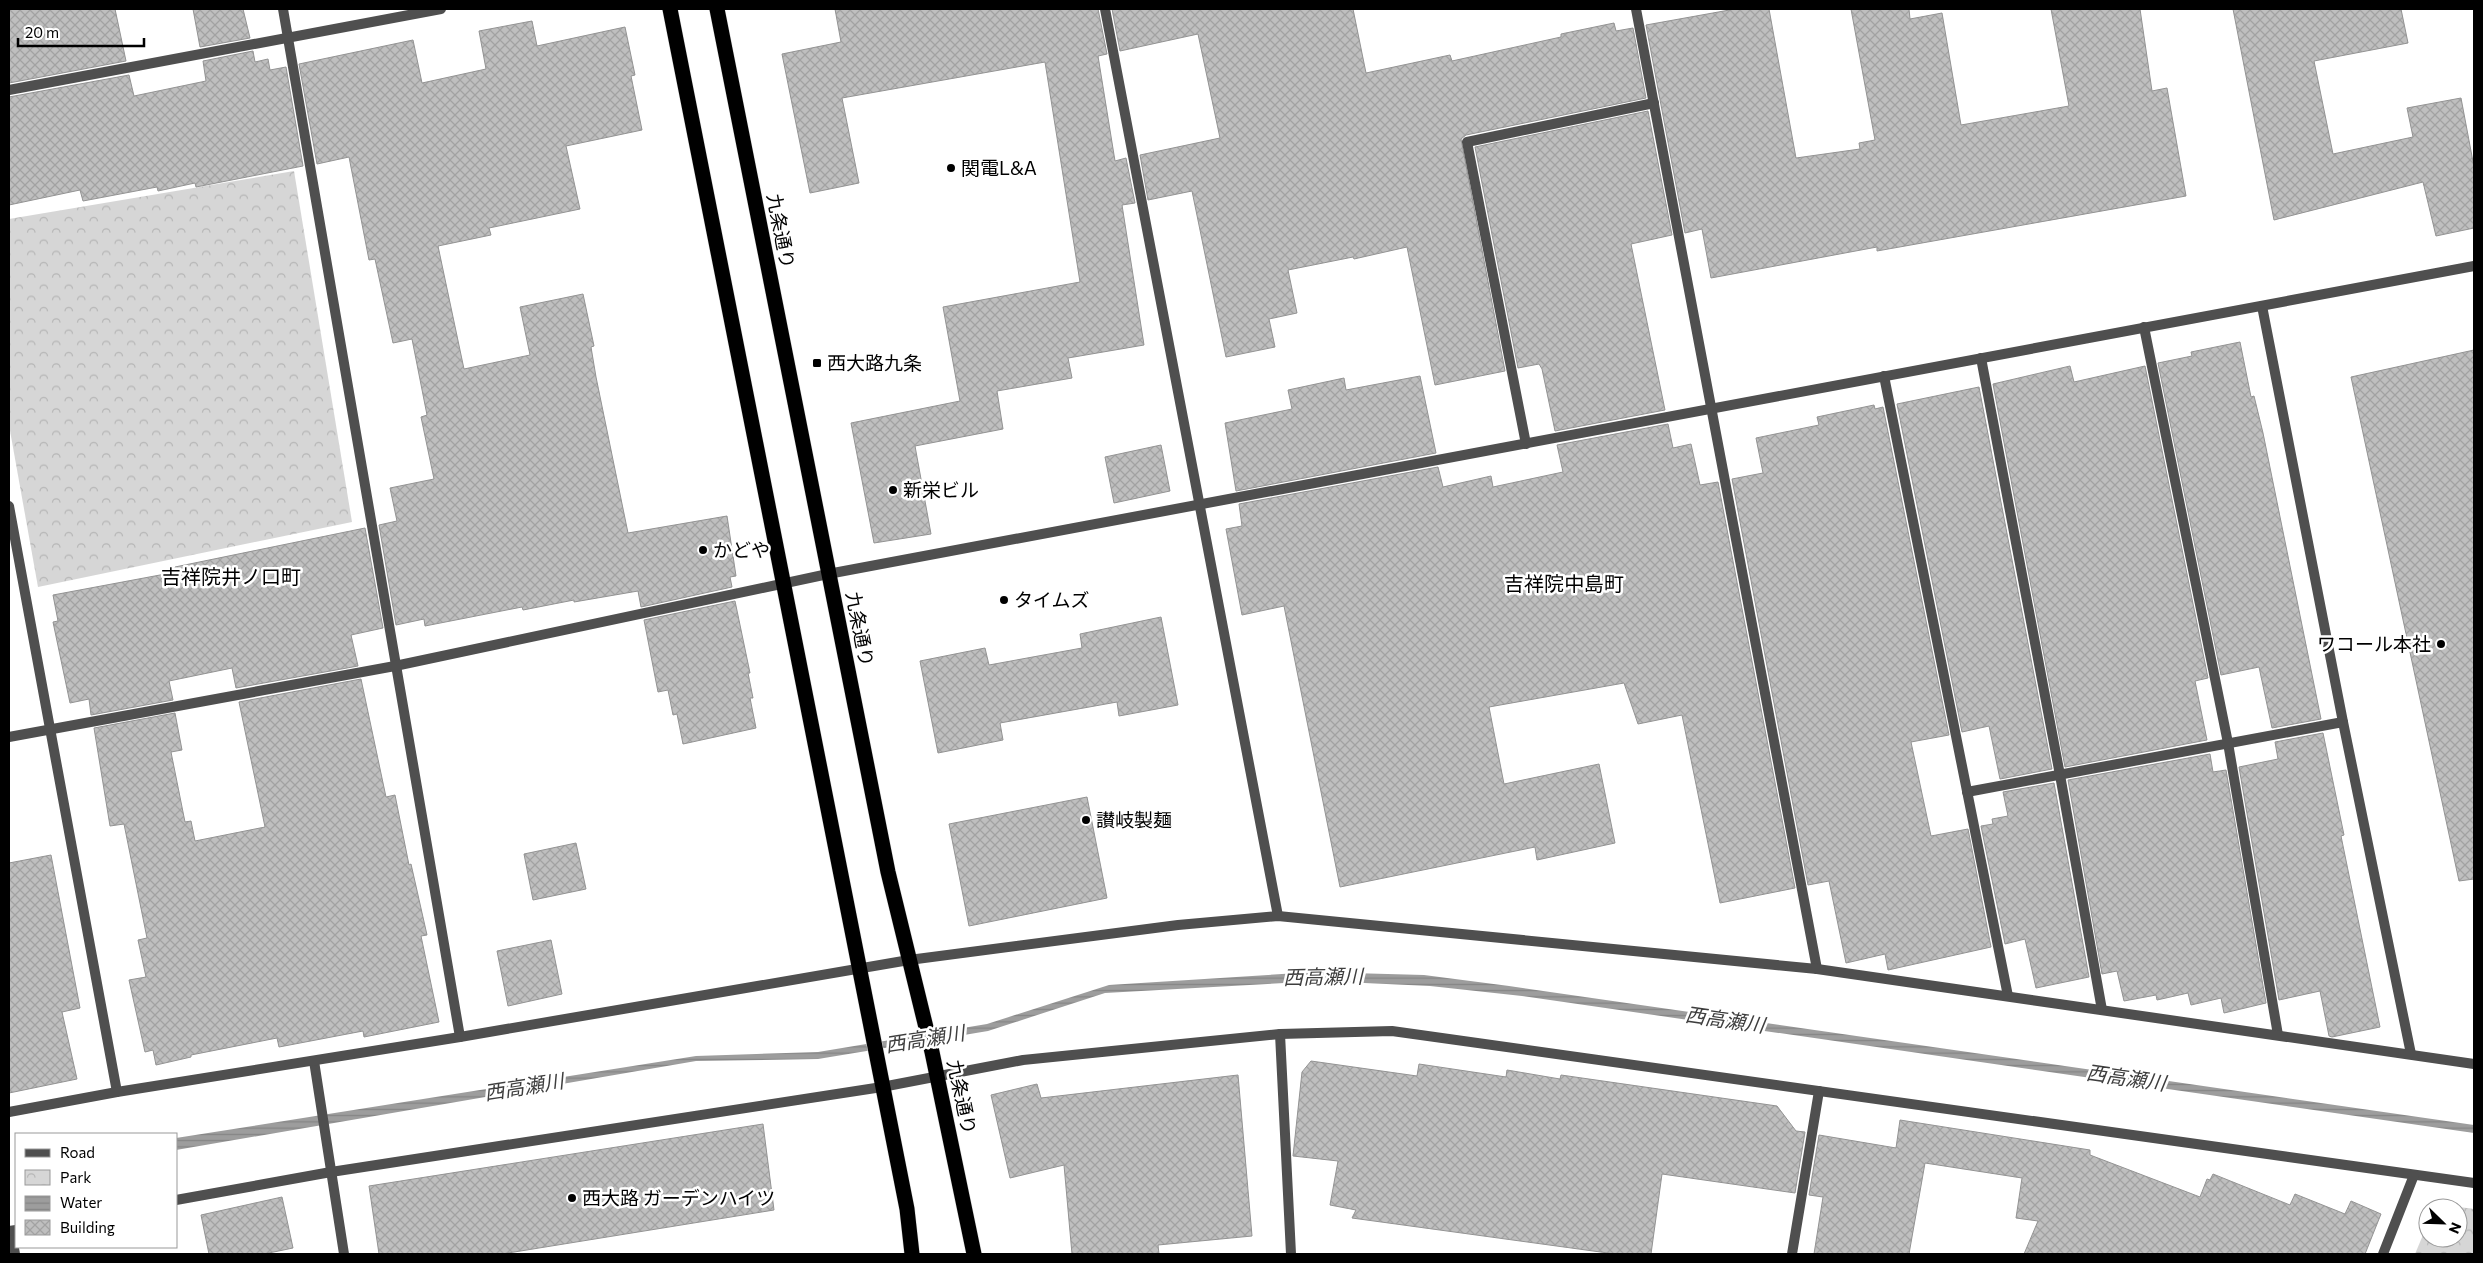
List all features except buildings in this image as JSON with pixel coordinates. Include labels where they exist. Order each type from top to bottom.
[{"type":"highway","points":[[670,9],[882,1087],[908,1208],[912,1254]]},
{"type":"highway","name":"九条通り","points":[[716,9],[888,872],[932,1052],[974,1254]]},
{"type":"street","points":[[283,9],[460,1037]]},
{"type":"street","points":[[9,90],[441,9]]},
{"type":"street","points":[[1106,9],[1278,916]]},
{"type":"street","points":[[1636,9],[1713,408],[1817,969]]},
{"type":"street","points":[[1526,444],[1467,142],[1654,103]]},
{"type":"street","points":[[9,737],[396,666],[828,574],[2474,266]]},
{"type":"street","points":[[2262,306],[2343,722],[2411,1054]]},
{"type":"street","points":[[2144,328],[2228,743],[2278,1035]]},
{"type":"street","points":[[1981,358],[2060,775],[2102,1010]]},
{"type":"street","points":[[1884,376],[2008,996]]},
{"type":"street","points":[[9,506],[117,1092]]},
{"type":"street","points":[[1967,792],[2343,722]]},
{"type":"street","points":[[9,1112],[117,1092],[460,1037],[884,964],[1178,925],[1278,916],[1817,969],[2474,1064]]},
{"type":"street","points":[[178,1200],[331,1172],[937,1078],[1023,1060],[1280,1034],[1392,1032],[2474,1183]]},
{"type":"street","points":[[1280,1034],[1291,1254]]},
{"type":"street","points":[[314,1061],[344,1254]]},
{"type":"street","points":[[1792,1254],[1819,1091]]},
{"type":"street","points":[[2383,1254],[2414,1175]]},
{"type":"street","points":[[12,1230],[15,1254]]},
{"type":"green space","points":[[294,171],[352,522],[38,587],[9,425],[9,219]]},
{"type":"green space","points":[[2468,1208],[2474,1209],[2474,1254],[2415,1254],[2418,1247],[2468,1248]]},
{"type":"water","name":"西高瀬川","points":[[1314,972],[1424,975],[2474,1125],[2474,1133],[1522,996],[1430,986],[1321,981],[1105,993],[988,1031],[818,1059],[696,1061],[178,1150],[178,1138],[696,1056],[818,1052],[987,1024],[1109,985]]},
{"type":"place","name":"関電L&A","points":[[951,168]]},
{"type":"place","name":"西大路九条","points":[[817,363]]},
{"type":"place","name":"新栄ビル","points":[[893,490]]},
{"type":"place","name":"かどや","points":[[703,550]]},
{"type":"place","name":"タイムズ","points":[[1004,600]]},
{"type":"place","name":"ワコール本社","points":[[2441,644]]},
{"type":"place","name":"讃岐製麺","points":[[1086,820]]},
{"type":"place","name":"西大路 ガーデンハイツ","points":[[572,1198]]},
{"type":"district","name":"吉祥院井ノ口町","points":[[231,577]]},
{"type":"district","name":"吉祥院中島町","points":[[1564,584]]}]
